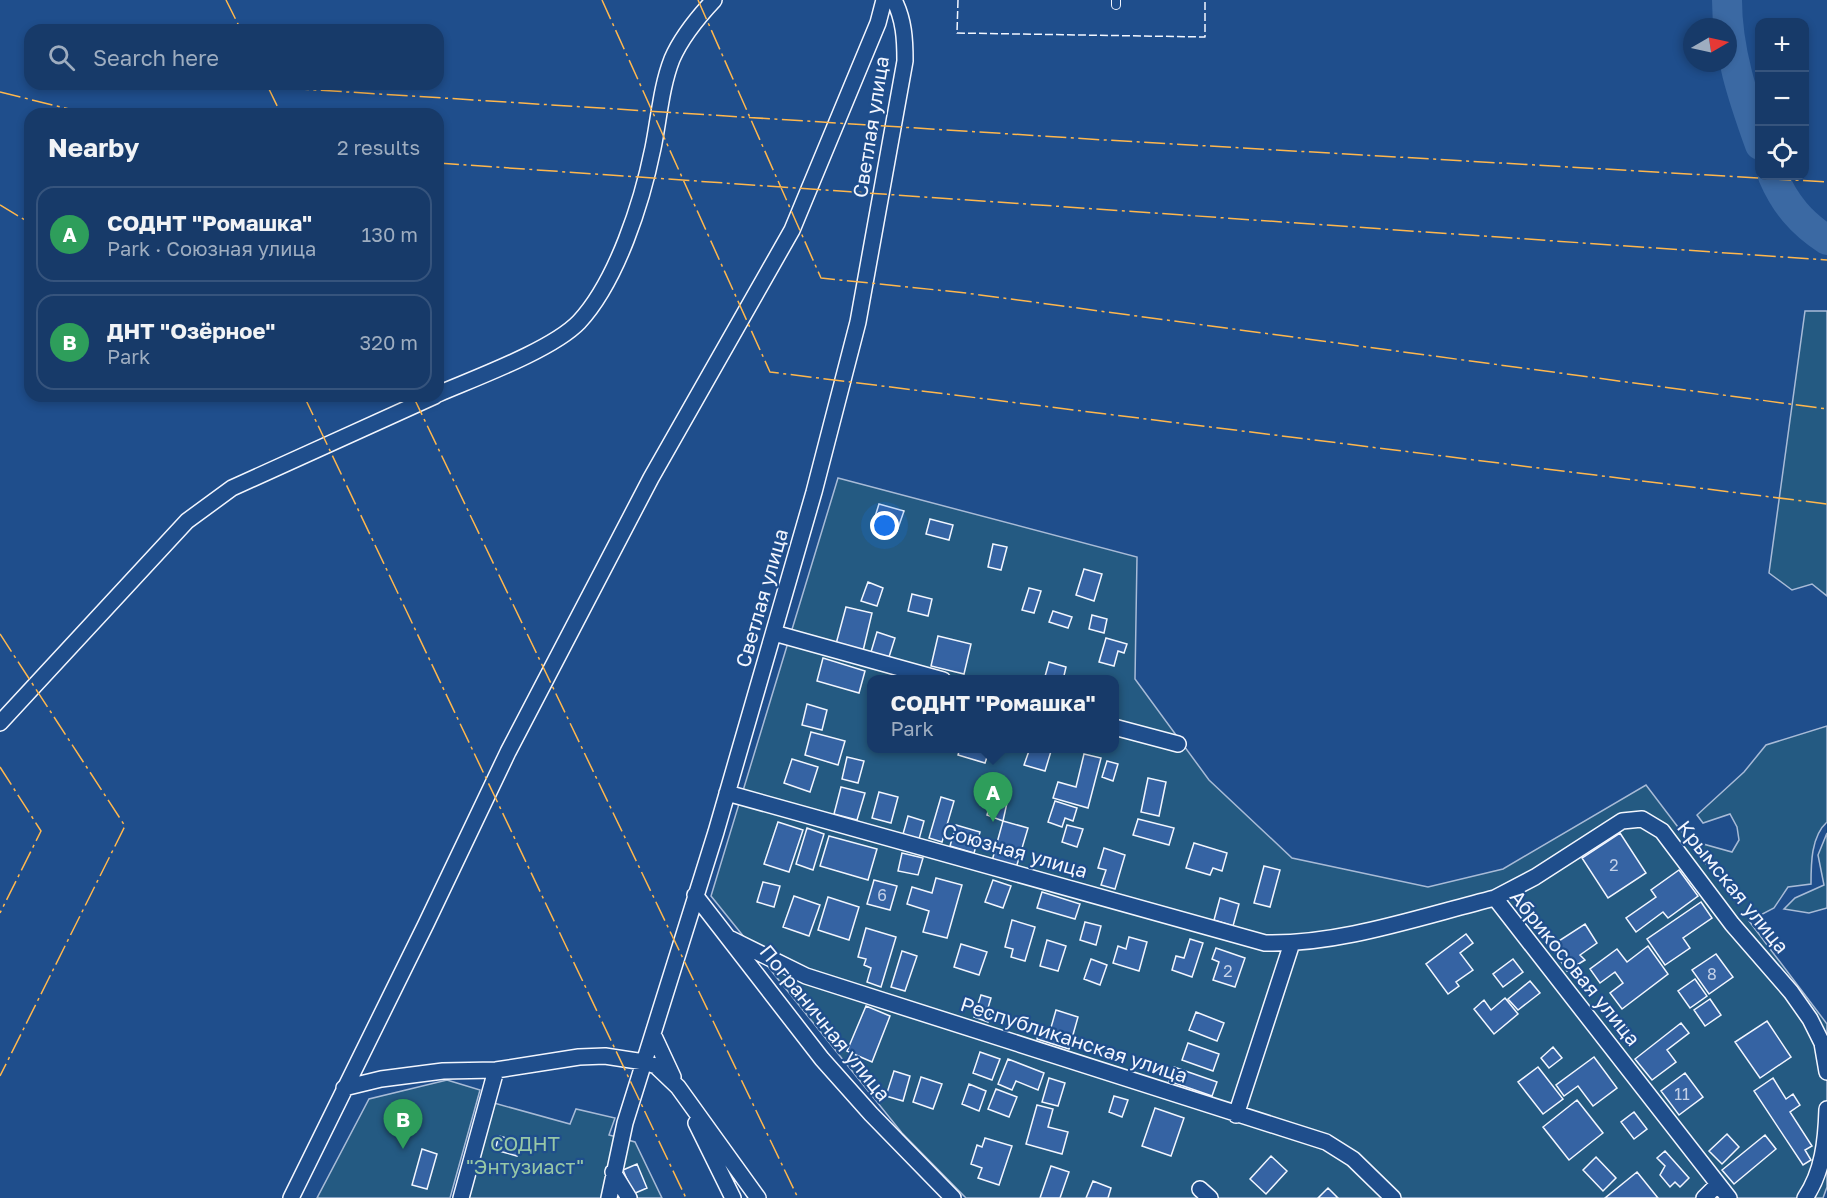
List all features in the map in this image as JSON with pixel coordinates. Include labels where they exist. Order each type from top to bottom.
[{"type":"street","points":[[444,391],[547,343],[578,323],[597,299],[615,264],[635,208],[652,151],[673,58],[704,11],[714,0]]},
{"type":"street","points":[[291,1198],[508,752],[651,478],[792,230],[878,23],[884,0]]},
{"type":"street","name":"Светлая улица","points":[[609,1198],[613,1172],[644,1062],[727,793],[817,481],[864,287],[905,61],[905,36],[900,13],[894,0]]},
{"type":"street","points":[[0,723],[187,521],[208,503],[262,473],[420,402]]},
{"type":"street","points":[[774,633],[925,675]]},
{"type":"street","points":[[1119,728],[1178,744]]},
{"type":"street","name":"Союзная улица","points":[[727,793],[1265,942],[1292,943]]},
{"type":"street","name":"Крымская улица","points":[[1495,898],[1535,877],[1622,821],[1642,819],[1654,823],[1732,924],[1804,1010],[1822,1043],[1827,1072]]},
{"type":"street","name":"Пограничная улица","points":[[695,895],[822,1059],[871,1114],[953,1198]]},
{"type":"street","name":"Абрикосовая улица","points":[[1292,943],[1346,934],[1495,898],[1729,1198]]},
{"type":"street","name":"Республиканская улица","points":[[730,939],[806,976],[1326,1142],[1353,1159],[1393,1198]]},
{"type":"street","points":[[1236,1115],[1292,943]]},
{"type":"street","points":[[653,1034],[733,1198]]},
{"type":"street","points":[[344,1088],[381,1079],[443,1071],[496,1070],[579,1057],[605,1056],[644,1062],[656,1066],[678,1087],[758,1198]]},
{"type":"street","points":[[461,1198],[496,1070]]},
{"type":"street","points":[[1805,1198],[1818,1175],[1826,1132],[1827,1109]]},
{"type":"street","points":[[613,1172],[629,1198]]},
{"type":"street","points":[[1704,1198],[1718,1184]]},
{"type":"green space","points":[[1805,311],[1827,311],[1827,596],[1812,584],[1792,590],[1769,573]]},
{"type":"green space","points":[[838,478],[1137,557],[1135,679],[1209,780],[1292,858],[1428,887],[1503,869],[1646,785],[1706,864],[1701,850],[1703,844],[1732,852],[1739,840],[1737,827],[1730,814],[1703,823],[1697,815],[1744,772],[1766,745],[1827,726],[1827,822],[1815,842],[1811,884],[1788,887],[1774,908],[1749,921],[1827,1024],[1827,1187],[1823,1198],[966,1198],[902,1133],[711,896]]},
{"type":"green space","points":[[1827,833],[1827,908],[1809,913],[1784,909],[1795,898],[1824,885],[1818,855]]},
{"type":"green space","points":[[447,1080],[480,1090],[450,1198],[317,1198],[369,1099]]},
{"type":"green space","name":"СОДНТ \"Энтузиаст\"","points":[[494,1103],[570,1124],[576,1109],[615,1118],[609,1135],[635,1142],[662,1198],[469,1198]]},
{"type":"building","points":[[879,504],[904,511],[897,531],[873,523]]},
{"type":"building","points":[[930,519],[953,525],[949,540],[926,534]]},
{"type":"building","points":[[993,544],[1007,547],[1001,570],[988,567]]},
{"type":"building","points":[[1084,569],[1102,574],[1094,601],[1076,595]]},
{"type":"building","points":[[868,582],[883,588],[877,606],[861,601]]},
{"type":"building","points":[[1029,588],[1041,591],[1034,613],[1022,610]]},
{"type":"building","points":[[912,594],[932,599],[928,616],[908,611]]},
{"type":"building","points":[[846,607],[872,613],[863,651],[836,644]]},
{"type":"building","points":[[1053,611],[1072,617],[1068,628],[1049,622]]},
{"type":"building","points":[[1092,615],[1107,619],[1104,633],[1089,629]]},
{"type":"building","points":[[877,632],[895,638],[889,657],[871,652]]},
{"type":"building","points":[[938,636],[971,644],[964,674],[931,666]]},
{"type":"building","points":[[1106,638],[1127,644],[1124,653],[1118,651],[1114,666],[1099,662]]},
{"type":"building","points":[[823,658],[865,671],[859,693],[817,681]]},
{"type":"building","points":[[1049,662],[1066,667],[1064,675],[1045,675]]},
{"type":"building","points":[[807,704],[827,710],[822,730],[802,725]]},
{"type":"building","points":[[811,732],[845,741],[838,765],[805,755]]},
{"type":"building","points":[[959,753],[988,753],[985,763],[958,755]]},
{"type":"building","points":[[1028,753],[1050,753],[1045,771],[1024,765]]},
{"type":"building","points":[[1084,754],[1101,758],[1088,808],[1053,798],[1058,782],[1076,787]]},
{"type":"building","points":[[847,757],[864,761],[858,783],[842,779]]},
{"type":"building","points":[[792,759],[818,767],[810,792],[784,783]]},
{"type":"building","points":[[1107,761],[1118,764],[1113,781],[1102,777]]},
{"type":"building","points":[[1148,778],[1166,782],[1159,816],[1141,812]]},
{"type":"building","points":[[995,785],[1010,789],[1003,821],[987,815]]},
{"type":"building","points":[[841,787],[865,793],[857,820],[834,814]]},
{"type":"building","points":[[879,792],[898,797],[891,823],[872,818]]},
{"type":"building","points":[[941,797],[954,801],[942,842],[929,838]]},
{"type":"building","points":[[1055,801],[1077,808],[1073,821],[1065,818],[1062,827],[1048,822]]},
{"type":"building","points":[[908,816],[924,821],[919,839],[903,834]]},
{"type":"building","points":[[1138,819],[1174,828],[1169,845],[1133,835]]},
{"type":"building","points":[[1003,821],[1028,828],[1016,868],[992,861]]},
{"type":"building","points":[[778,822],[803,830],[789,872],[764,864]]},
{"type":"building","points":[[956,825],[980,832],[974,853],[950,846]]},
{"type":"building","points":[[1067,825],[1083,829],[1077,847],[1062,842]]},
{"type":"building","points":[[807,828],[824,834],[813,870],[796,864]]},
{"type":"building","points":[[1620,833],[1646,873],[1608,898],[1582,858]]},
{"type":"building","points":[[829,836],[877,849],[868,880],[820,866]]},
{"type":"building","points":[[1194,843],[1227,853],[1222,871],[1213,868],[1210,875],[1186,868]]},
{"type":"building","points":[[1104,848],[1125,855],[1115,889],[1101,885],[1106,870],[1098,868]]},
{"type":"building","points":[[902,853],[923,858],[918,875],[898,871]]},
{"type":"building","points":[[1264,866],[1280,870],[1270,907],[1254,903]]},
{"type":"building","points":[[1679,870],[1698,896],[1668,918],[1663,912],[1636,932],[1626,918],[1656,897],[1651,890]]},
{"type":"building","points":[[936,878],[962,885],[947,938],[923,932],[929,911],[907,904],[912,887],[932,893]]},
{"type":"building","points":[[874,880],[897,886],[890,910],[867,904]]},
{"type":"building","points":[[993,880],[1011,886],[1003,908],[985,902]]},
{"type":"building","points":[[763,882],[780,886],[774,907],[757,902]]},
{"type":"building","points":[[1042,892],[1080,904],[1075,919],[1037,908]]},
{"type":"building","points":[[794,896],[820,905],[809,936],[783,927]]},
{"type":"building","points":[[828,897],[859,907],[849,940],[818,930]]},
{"type":"building","points":[[1220,898],[1239,904],[1233,926],[1214,920]]},
{"type":"building","points":[[1701,902],[1712,918],[1683,938],[1690,948],[1665,965],[1647,939]]},
{"type":"building","points":[[1012,920],[1035,927],[1025,961],[1011,957],[1013,949],[1005,947]]},
{"type":"building","points":[[1085,922],[1101,926],[1096,945],[1080,940]]},
{"type":"building","points":[[1585,924],[1597,943],[1580,955],[1585,960],[1567,971],[1551,946]]},
{"type":"building","points":[[866,928],[896,937],[881,987],[867,982],[871,968],[864,965],[866,959],[858,957]]},
{"type":"building","points":[[1466,934],[1473,943],[1460,953],[1473,970],[1456,982],[1459,986],[1448,994],[1426,964]]},
{"type":"building","points":[[1129,937],[1147,942],[1139,971],[1113,963],[1118,946],[1126,949]]},
{"type":"building","points":[[1190,939],[1203,943],[1192,977],[1172,970],[1176,956],[1184,958]]},
{"type":"building","points":[[1047,940],[1066,946],[1058,971],[1040,966]]},
{"type":"building","points":[[961,944],[987,952],[979,975],[954,967]]},
{"type":"building","points":[[1648,946],[1668,974],[1622,1009],[1610,993],[1623,983],[1615,972],[1600,983],[1590,969],[1617,949],[1627,962]]},
{"type":"building","points":[[1216,948],[1245,958],[1235,987],[1213,980],[1219,962],[1212,959]]},
{"type":"building","points":[[902,951],[917,956],[905,991],[891,987]]},
{"type":"building","points":[[1716,954],[1733,977],[1709,994],[1692,970]]},
{"type":"building","points":[[1091,959],[1107,965],[1100,985],[1084,979]]},
{"type":"building","points":[[1513,959],[1523,972],[1503,987],[1493,974]]},
{"type":"building","points":[[1695,979],[1707,996],[1690,1008],[1678,991]]},
{"type":"building","points":[[1530,981],[1540,993],[1518,1010],[1508,999]]},
{"type":"building","points":[[981,995],[991,998],[987,1011],[991,1012],[988,1022],[974,1017]]},
{"type":"building","points":[[1505,998],[1518,1014],[1494,1034],[1474,1009],[1484,1000],[1491,1010]]},
{"type":"building","points":[[1710,999],[1721,1015],[1705,1026],[1694,1010]]},
{"type":"building","points":[[866,1006],[890,1016],[872,1062],[847,1051]]},
{"type":"building","points":[[1056,1010],[1078,1017],[1069,1049],[1037,1039],[1040,1028],[1050,1031]]},
{"type":"building","points":[[1196,1012],[1224,1023],[1217,1041],[1189,1030]]},
{"type":"building","points":[[1767,1021],[1791,1057],[1760,1078],[1735,1042]]},
{"type":"building","points":[[1624,1023],[1631,1034],[1622,1040],[1615,1030]]},
{"type":"building","points":[[1681,1023],[1689,1033],[1667,1050],[1676,1062],[1652,1080],[1635,1059]]},
{"type":"building","points":[[1188,1043],[1219,1054],[1213,1071],[1182,1060]]},
{"type":"building","points":[[1553,1047],[1562,1058],[1549,1068],[1541,1058]]},
{"type":"building","points":[[980,1052],[1000,1059],[992,1080],[973,1073]]},
{"type":"building","points":[[1594,1057],[1617,1088],[1593,1106],[1578,1086],[1564,1096],[1556,1085]]},
{"type":"building","points":[[1008,1059],[1044,1073],[1038,1090],[1016,1081],[1012,1090],[998,1084]]},
{"type":"building","points":[[1174,1067],[1217,1082],[1212,1096],[1169,1081]]},
{"type":"building","points":[[1538,1067],[1563,1099],[1543,1114],[1518,1082]]},
{"type":"building","points":[[894,1071],[910,1076],[903,1101],[886,1096]]},
{"type":"building","points":[[1685,1073],[1703,1097],[1679,1115],[1661,1091]]},
{"type":"building","points":[[921,1077],[942,1084],[933,1109],[913,1102]]},
{"type":"building","points":[[1049,1078],[1065,1083],[1058,1106],[1042,1102]]},
{"type":"building","points":[[1773,1078],[1786,1099],[1793,1094],[1800,1105],[1790,1112],[1812,1146],[1805,1150],[1811,1160],[1803,1165],[1754,1091]]},
{"type":"building","points":[[969,1084],[986,1091],[979,1111],[962,1104]]},
{"type":"building","points":[[996,1089],[1017,1097],[1009,1117],[988,1109]]},
{"type":"building","points":[[1114,1096],[1128,1100],[1122,1117],[1109,1112]]},
{"type":"building","points":[[1577,1100],[1603,1133],[1569,1160],[1543,1127]]},
{"type":"building","points":[[1037,1105],[1053,1109],[1048,1127],[1068,1132],[1062,1154],[1026,1144]]},
{"type":"building","points":[[1155,1108],[1184,1118],[1171,1156],[1142,1146]]},
{"type":"building","points":[[1634,1112],[1647,1129],[1634,1139],[1621,1122]]},
{"type":"building","points":[[1727,1134],[1739,1147],[1722,1164],[1709,1151]]},
{"type":"building","points":[[1765,1135],[1776,1149],[1734,1184],[1722,1170]]},
{"type":"building","points":[[499,1136],[521,1142],[517,1156],[495,1150]]},
{"type":"building","points":[[985,1138],[1012,1146],[999,1185],[978,1178],[982,1168],[971,1164],[977,1145],[982,1147]]},
{"type":"building","points":[[422,1149],[437,1154],[427,1189],[412,1185]]},
{"type":"building","points":[[1665,1151],[1689,1178],[1680,1187],[1675,1182],[1670,1187],[1660,1175],[1665,1166],[1657,1158]]},
{"type":"building","points":[[1271,1156],[1287,1171],[1266,1194],[1250,1179]]},
{"type":"building","points":[[1596,1157],[1616,1178],[1603,1191],[1583,1170]]},
{"type":"building","points":[[637,1164],[647,1188],[633,1194],[623,1170]]},
{"type":"building","points":[[1051,1166],[1069,1172],[1060,1198],[1040,1198]]},
{"type":"building","points":[[1637,1172],[1658,1198],[1605,1198]]},
{"type":"building","points":[[1093,1181],[1111,1188],[1108,1198],[1086,1198]]},
{"type":"building","points":[[1328,1188],[1338,1198],[1318,1198]]},
{"type":"waterway","points":[[1727,0],[1733,55],[1755,130]]},
{"type":"waterway","points":[[1775,180],[1795,212],[1809,227],[1827,240]]},
{"type":"fence","points":[[958,0],[957,33],[1205,37],[1205,0]]},
{"type":"power","points":[[226,0],[238,24]]},
{"type":"power","points":[[602,0],[770,372],[1827,504]]},
{"type":"power","points":[[698,0],[821,278],[966,293],[1827,409]]},
{"type":"power","points":[[269,90],[278,108]]},
{"type":"power","points":[[317,90],[1105,140],[1827,182]]},
{"type":"power","points":[[0,92],[65,108]]},
{"type":"power","points":[[444,163],[1827,260]]},
{"type":"power","points":[[0,205],[24,219]]},
{"type":"power","points":[[307,402],[686,1198]]},
{"type":"power","points":[[416,402],[798,1198]]},
{"type":"power","points":[[0,634],[125,826],[0,1076]]},
{"type":"power","points":[[0,767],[41,831],[0,913]]},
{"type":"place","name":"СОДНТ \"Ромашка\"","points":[[993,822]]},
{"type":"place","name":"ДНТ \"Озёрное\"","points":[[403,1149]]}]
